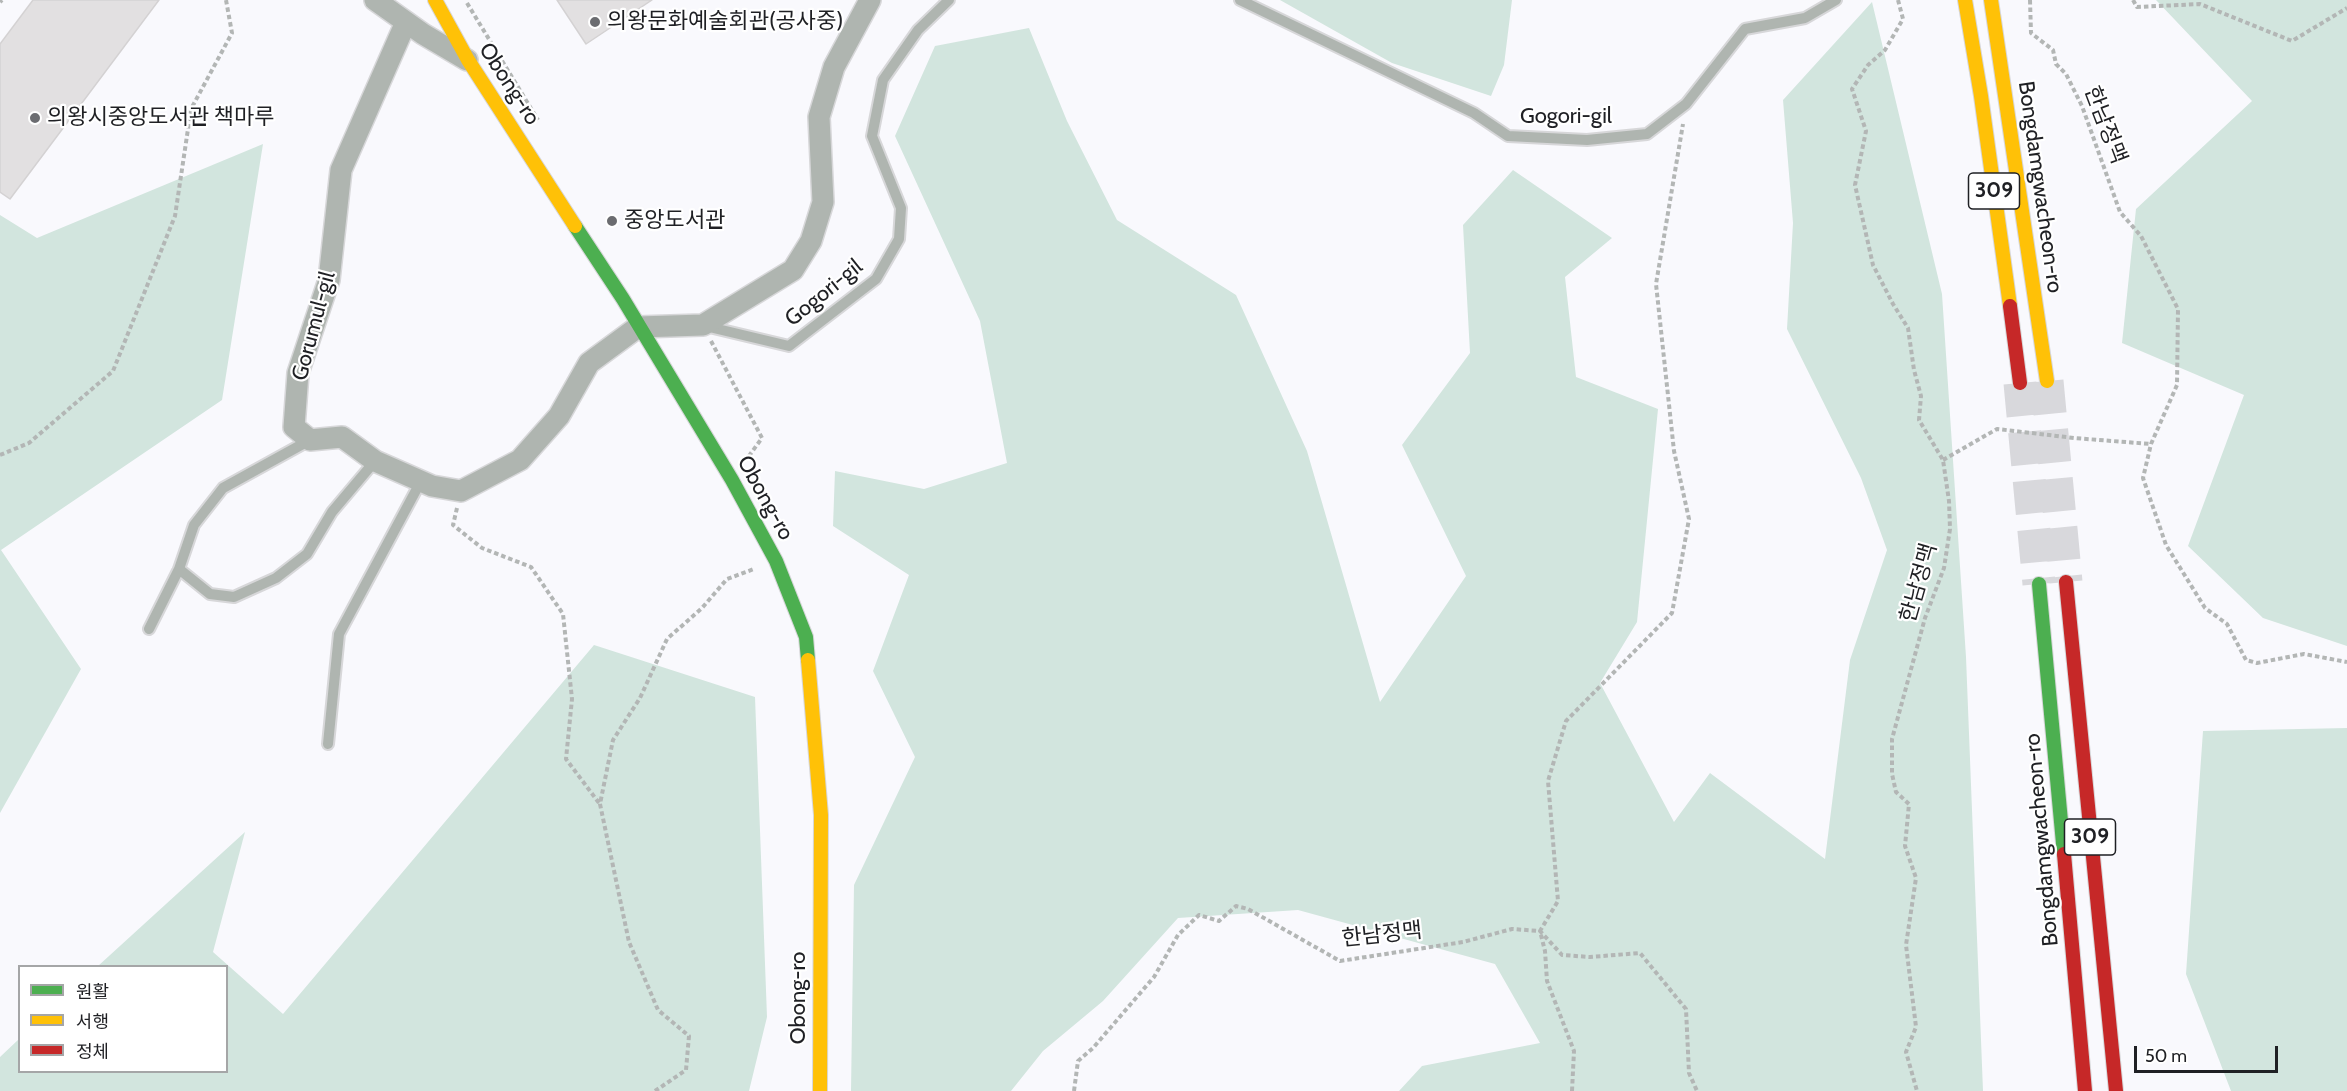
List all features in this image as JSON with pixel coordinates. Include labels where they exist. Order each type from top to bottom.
[{"type":"main road","name":"Obong-ro","points":[[435,0],[468,60],[623,299],[732,480],[776,561],[806,637],[821,815],[820,1091]]},
{"type":"main road","points":[[1956,0],[1981,96]]},
{"type":"main road","name":"Bongdamgwacheon-ro","points":[[1965,0],[1981,96],[2020,383]]},
{"type":"main road","name":"Bongdamgwacheon-ro","points":[[1991,0],[2006,91],[2046,381]]},
{"type":"main road","points":[[2003,0],[2006,91]]},
{"type":"main road","name":"309","points":[[2066,582],[2116,1091]]},
{"type":"main road","name":"Bongdamgwacheon-ro","points":[[2039,584],[2085,1091]]},
{"type":"main road","points":[[2069,1068],[2073,950]]},
{"type":"main road","points":[[808,1058],[820,1014]]},
{"type":"street","points":[[375,0],[468,60]]},
{"type":"street","points":[[310,441],[342,437],[375,461],[432,486],[461,491],[520,460],[559,416],[589,363],[638,327],[702,325],[793,270],[811,241],[823,202],[819,117],[834,67],[870,0]]},
{"type":"street","name":"Gorumul-gil","points":[[310,441],[294,427],[298,373],[329,280],[341,170],[406,22]]},
{"type":"lane","name":"Gogori-gil","points":[[702,325],[789,346],[876,279],[900,239],[901,208],[872,136],[883,80],[918,30],[950,0]]},
{"type":"lane","name":"Gogori-gil","points":[[1240,0],[1474,113],[1508,136],[1587,140],[1647,134],[1686,104],[1745,29],[1805,18],[1836,0]]},
{"type":"lane","points":[[149,628],[179,569],[194,525],[223,488],[310,441]]},
{"type":"lane","points":[[179,569],[210,594],[222,596],[234,597],[276,578],[307,554],[332,512],[375,461]]},
{"type":"lane","points":[[328,744],[339,634],[421,481]]},
{"type":"path","points":[[0,455],[29,443],[113,371],[175,216],[191,109],[232,33],[226,0]]},
{"type":"path","points":[[465,0],[544,129]]},
{"type":"path","name":"한남정맥","points":[[1898,0],[1903,19],[1885,50],[1868,65],[1852,89],[1866,131],[1855,185],[1873,265],[1908,328],[1914,370],[1921,396],[1919,420],[1943,460],[1949,501],[1950,529],[1944,568],[1925,618],[1892,739],[1892,774],[1896,792],[1909,804],[1905,846],[1916,878],[1906,945],[1916,1027],[1906,1052],[1917,1091]]},
{"type":"path","name":"한남정맥","points":[[2030,0],[2031,33],[2053,50],[2056,64],[2066,74],[2082,106],[2120,212],[2141,236],[2178,309],[2177,385],[2151,444],[2143,478],[2166,545],[2205,608],[2227,624],[2246,660],[2257,663],[2304,654],[2347,662]]},
{"type":"path","points":[[2133,0],[2137,7],[2200,4],[2292,41],[2347,8]]},
{"type":"path","points":[[1572,1091],[1574,1051],[1547,981],[1545,951],[1540,931],[1558,900],[1548,781],[1566,722],[1672,613],[1689,519],[1674,451],[1656,284],[1686,104]]},
{"type":"path","points":[[702,325],[762,438],[732,480]]},
{"type":"path","points":[[1943,460],[1997,429],[2151,444]]},
{"type":"path","points":[[461,491],[453,525],[482,548],[531,567],[563,614],[572,699],[567,759],[600,804]]},
{"type":"path","points":[[655,1091],[686,1070],[689,1036],[658,1010],[629,942],[600,804],[613,740],[640,698],[667,639],[702,608],[727,579],[776,561]]},
{"type":"path","name":"한남정맥","points":[[1074,1091],[1078,1061],[1093,1048],[1135,1000],[1154,977],[1178,935],[1199,915],[1219,921],[1236,906],[1248,909],[1340,961],[1463,942],[1512,929],[1540,931]]},
{"type":"path","points":[[1540,931],[1562,955],[1590,957],[1640,953],[1686,1009],[1689,1073],[1697,1091]]},
{"type":"shaded area","points":[[1280,0],[1512,0],[1504,65],[1491,96],[1392,63]]},
{"type":"shaded area","points":[[2156,0],[2347,0],[2347,646],[2263,618],[2188,546],[2244,395],[2122,343],[2136,209],[2252,101]]},
{"type":"shaded area","points":[[1872,2],[1942,294],[1966,657],[1983,1091],[1399,1091],[1422,1066],[1540,1043],[1495,964],[1298,910],[1178,918],[1103,1001],[1043,1051],[1011,1091],[851,1091],[854,885],[915,757],[873,671],[909,575],[833,526],[835,471],[924,489],[1007,463],[980,321],[895,136],[935,46],[1029,28],[1067,121],[1117,220],[1236,295],[1307,451],[1380,702],[1466,576],[1402,445],[1470,353],[1463,225],[1513,170],[1612,238],[1565,277],[1576,377],[1658,409],[1637,622],[1600,683],[1674,822],[1710,773],[1825,859],[1850,660],[1887,550],[1861,478],[1787,329],[1793,223],[1783,100]]},
{"type":"shaded area","points":[[263,144],[222,400],[1,550],[81,669],[0,813],[0,215],[37,238]]},
{"type":"shaded area","points":[[594,645],[755,697],[767,1017],[749,1091],[0,1091],[0,1057],[18,1040],[18,1073],[228,1073],[228,965],[283,1014]]},
{"type":"shaded area","points":[[2347,728],[2347,1091],[2231,1091],[2186,974],[2203,731]]},
{"type":"shaded area","points":[[245,832],[213,952],[228,965],[99,965]]},
{"type":"building","name":"의왕시중앙도서관 책마루","points":[[33,0],[159,0],[10,199],[0,192],[0,44]]},
{"type":"building","name":"의왕문화예술회관(공사중)","points":[[557,0],[652,0],[586,44]]},
{"type":"tunnel","points":[[2047,381],[2066,582]]},
{"type":"tunnel","points":[[2020,383],[2039,584]]},
{"type":"traffic: fast","points":[[575,226],[623,299],[732,480],[776,561],[806,637],[808,660]]},
{"type":"traffic: fast","points":[[2039,584],[2064,854]]},
{"type":"traffic: slow","points":[[435,0],[468,60],[575,226]]},
{"type":"traffic: slow","points":[[1965,0],[1981,96],[2010,306]]},
{"type":"traffic: slow","points":[[1991,0],[2047,381]]},
{"type":"traffic: slow","points":[[808,660],[821,815],[820,1091]]},
{"type":"traffic: jam","points":[[2010,306],[2020,383]]},
{"type":"traffic: jam","points":[[2066,582],[2116,1091]]},
{"type":"traffic: jam","points":[[2064,854],[2085,1091]]},
{"type":"place","name":"의왕문화예술회관(공사중)","points":[[595,22]]},
{"type":"place","name":"의왕시중앙도서관 책마루","points":[[35,118]]},
{"type":"place","name":"중앙도서관","points":[[612,221]]}]
